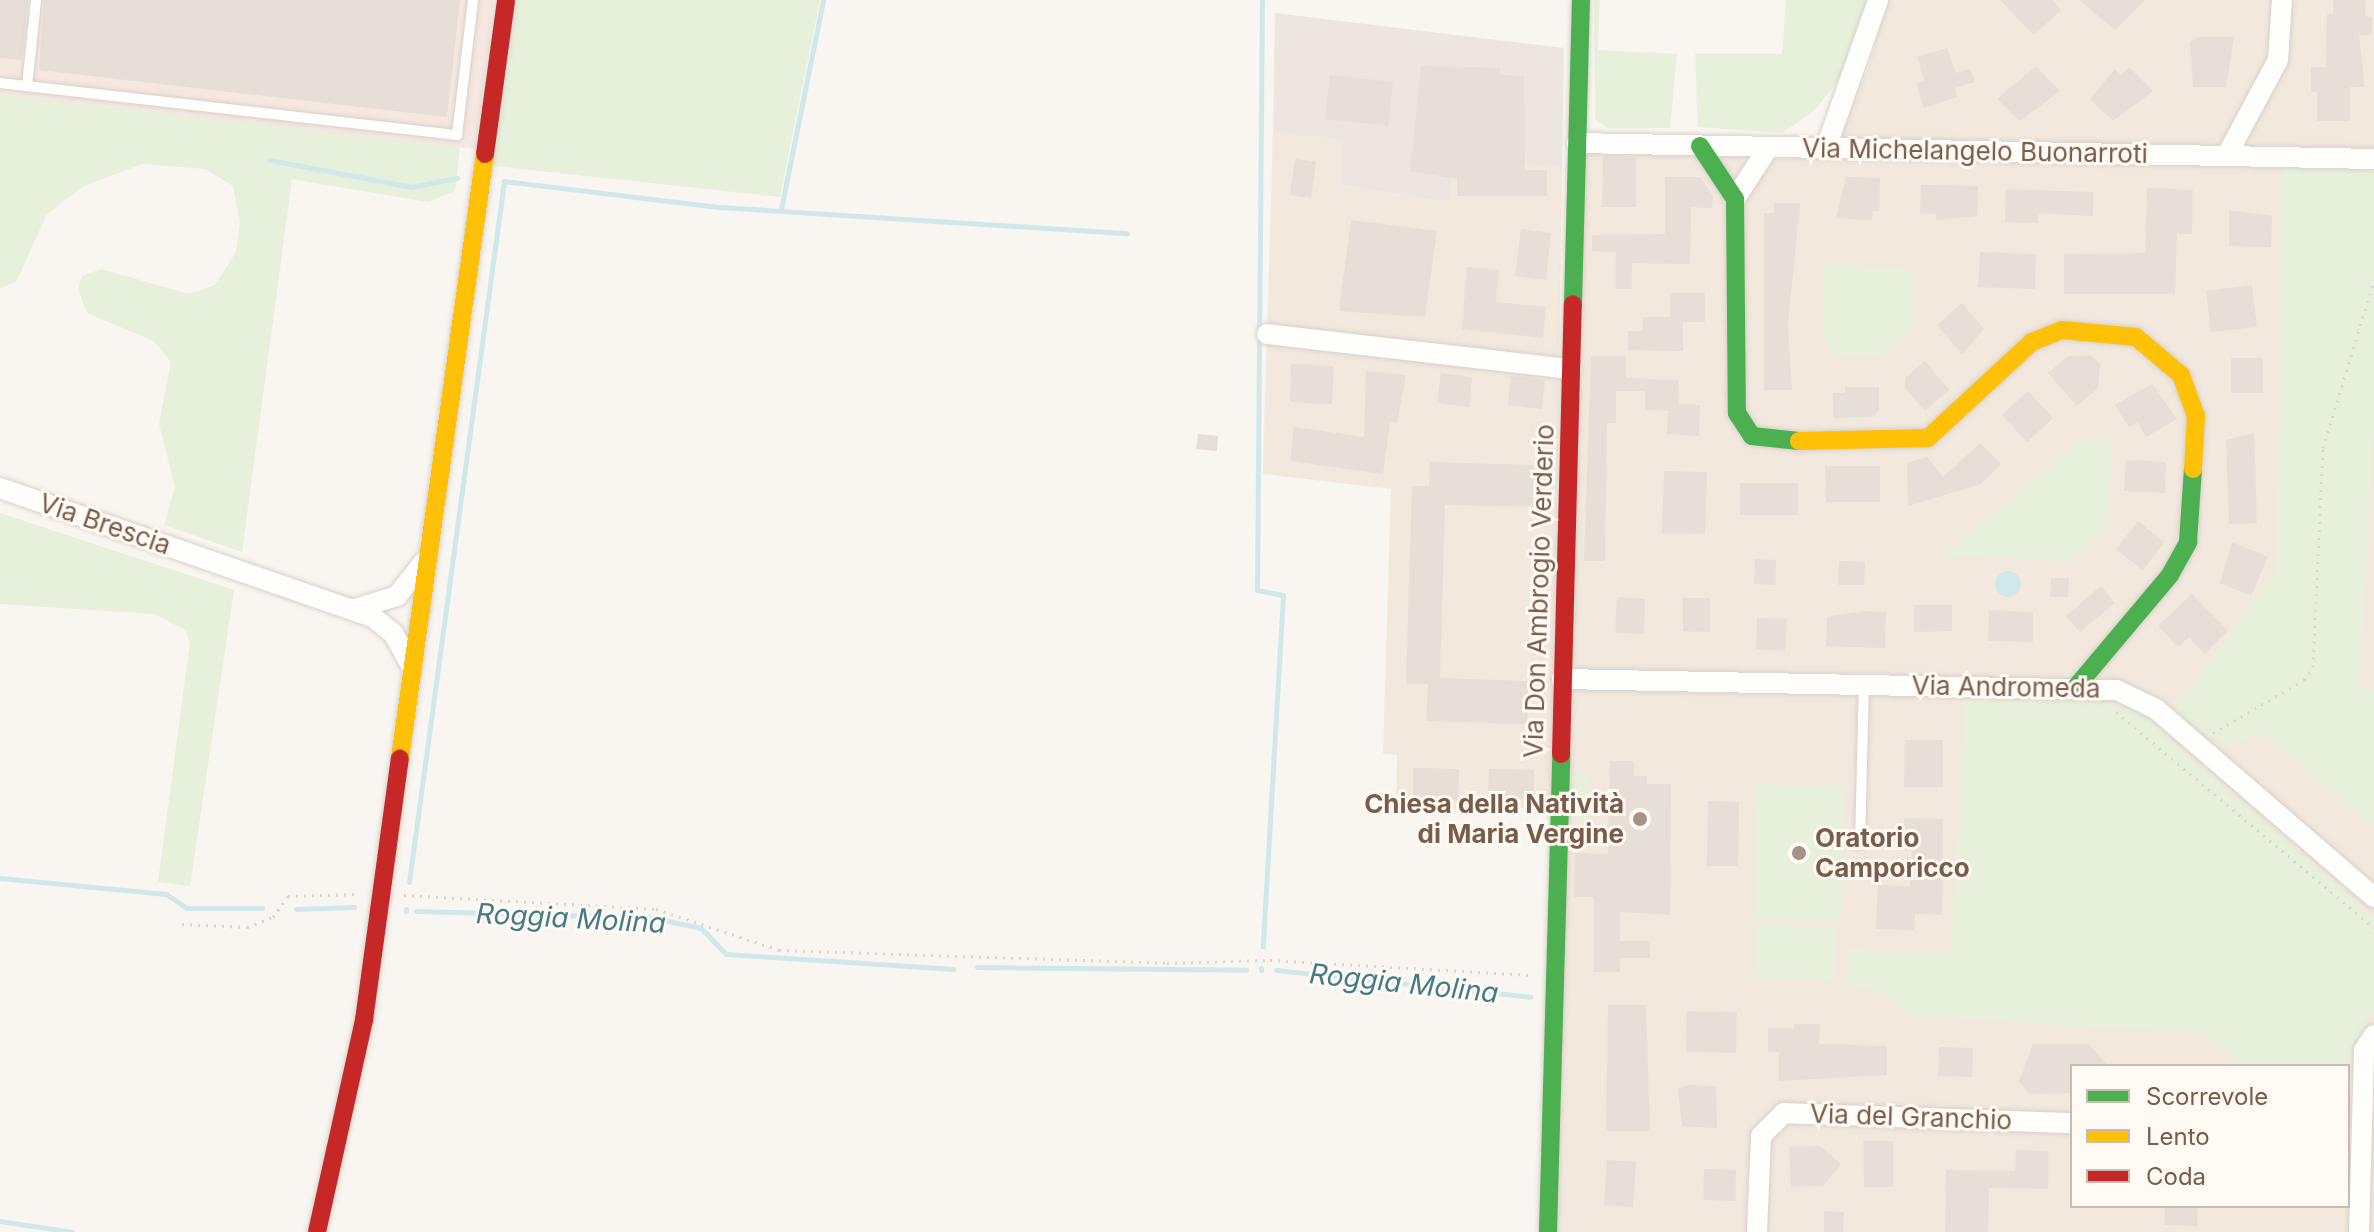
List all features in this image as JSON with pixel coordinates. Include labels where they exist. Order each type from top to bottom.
[{"type":"street","points":[[317,1232],[324,1187],[357,1059],[506,0]]},
{"type":"street","name":"Via Don Ambrogio Verderio","points":[[1548,1232],[1581,0]]},
{"type":"street","points":[[1826,148],[1878,0]]},
{"type":"street","points":[[2227,155],[2278,60],[2282,0]]},
{"type":"street","name":"Via Michelangelo Buonarroti","points":[[1577,143],[2374,159]]},
{"type":"street","points":[[1700,146],[1735,199],[1737,413],[1747,433],[1763,441],[1928,438],[2032,342],[2062,330],[2136,337],[2157,349],[2185,381],[2196,416],[2186,548],[2075,688]]},
{"type":"street","points":[[1735,199],[1768,148]]},
{"type":"street","points":[[1267,334],[1571,369]]},
{"type":"street","name":"Via Brescia","points":[[0,488],[353,609],[393,633],[411,666]]},
{"type":"street","points":[[353,609],[397,596],[426,555]]},
{"type":"street","name":"Via Andromeda","points":[[1562,679],[1602,689],[1864,685],[2075,688],[2150,704],[2374,897]]},
{"type":"street","points":[[2359,1232],[2364,1050],[2374,1035]]},
{"type":"street","name":"Via del Granchio","points":[[1757,1232],[1761,1136],[1784,1113],[2070,1123]]},
{"type":"street","points":[[303,1232],[324,1187]]},
{"type":"lane","points":[[27,86],[36,0]]},
{"type":"lane","points":[[0,83],[457,135],[473,0]]},
{"type":"lane","points":[[1860,844],[1864,685]]},
{"type":"path","points":[[2195,743],[2299,683],[2313,667],[2323,448],[2374,281]]},
{"type":"path","points":[[2107,693],[2145,724]]},
{"type":"path","points":[[2107,693],[2112,709],[2374,928]]},
{"type":"path","points":[[182,924],[247,927],[273,917],[288,896],[380,894],[656,909],[779,950],[1167,963],[1270,960],[1555,976]]},
{"type":"shaded area","points":[[0,0],[494,0],[475,149],[0,94]]},
{"type":"shaded area","points":[[1885,0],[2374,0],[2374,150],[1839,140],[1870,63]]},
{"type":"shaded area","points":[[1275,13],[1564,48],[1562,166],[1453,162],[1449,202],[1340,185],[1343,141],[1273,131]]},
{"type":"shaded area","points":[[1273,131],[1344,141],[1340,185],[1448,202],[1453,162],[1562,166],[1552,807],[1396,811],[1397,755],[1383,754],[1391,489],[1263,474]]},
{"type":"shaded area","points":[[1577,143],[2374,159],[2374,1232],[1548,1232]]},
{"type":"green space","points":[[517,0],[820,0],[780,197],[494,166]]},
{"type":"green space","points":[[1594,0],[1600,0],[1598,50],[1677,54],[1670,128],[1607,128],[1595,119]]},
{"type":"green space","points":[[1786,0],[1869,0],[1838,81],[1814,111],[1782,133],[1698,127],[1695,54],[1782,54]]},
{"type":"green space","points":[[0,94],[460,147],[455,191],[428,202],[292,179],[242,552],[164,525],[175,487],[159,424],[171,362],[154,341],[87,313],[78,289],[82,276],[101,269],[189,294],[215,285],[236,252],[240,222],[233,186],[206,169],[142,164],[84,186],[47,214],[16,282],[0,288]]},
{"type":"green space","points":[[2282,166],[2374,168],[2374,432],[2360,688],[2374,689],[2374,826],[2265,734],[2226,747],[2173,713],[2276,571]]},
{"type":"green space","points":[[1824,263],[1914,270],[1914,329],[1884,355],[1835,355],[1823,339]]},
{"type":"green space","points":[[2085,438],[2111,443],[2110,523],[2072,561],[1943,556]]},
{"type":"green space","points":[[0,513],[234,590],[190,886],[158,882],[190,642],[185,630],[154,614],[0,604]]},
{"type":"green space","points":[[1965,699],[2099,702],[2137,711],[2374,917],[2374,1011],[2349,1057],[2349,1064],[2243,1064],[2203,1033],[1909,1016],[1883,992],[1846,985],[1848,949],[1951,953]]},
{"type":"green space","points":[[1572,774],[1589,774],[1588,820],[1571,820]]},
{"type":"green space","name":"Oratorio Camporicco","points":[[1758,784],[1844,786],[1840,922],[1754,919]]},
{"type":"green space","name":"Oratorio Camporicco","points":[[1755,925],[1837,928],[1835,979],[1754,977]]},
{"type":"water","points":[[2008,571],[2017,575],[2021,584],[2017,593],[2008,597],[1999,593],[1995,584],[1999,575]]},
{"type":"building","points":[[0,0],[28,0],[22,60],[0,58]]},
{"type":"building","points":[[44,0],[460,0],[447,117],[39,70]]},
{"type":"building","points":[[2000,0],[2052,0],[2061,10],[2034,35]]},
{"type":"building","points":[[2079,0],[2145,0],[2115,30]]},
{"type":"building","points":[[2333,0],[2366,0],[2365,16],[2372,17],[2372,35],[2359,35],[2365,87],[2350,87],[2350,121],[2317,121],[2317,92],[2311,92],[2311,67],[2326,67],[2327,14],[2333,14]]},
{"type":"building","points":[[2198,37],[2234,37],[2226,87],[2193,87],[2190,42]]},
{"type":"building","points":[[1947,48],[1956,73],[1970,69],[1975,82],[1955,88],[1958,97],[1924,108],[1916,83],[1924,80],[1917,57]]},
{"type":"building","points":[[1421,66],[1500,68],[1500,75],[1524,76],[1525,170],[1547,170],[1547,196],[1457,196],[1457,179],[1410,171]]},
{"type":"building","points":[[2036,66],[2060,91],[2020,121],[1997,99]]},
{"type":"building","points":[[2129,67],[2153,91],[2113,121],[2090,99],[2115,69],[2121,75]]},
{"type":"building","points":[[1330,75],[1393,82],[1388,126],[1325,119]]},
{"type":"building","points":[[1603,157],[1636,158],[1636,207],[1602,207]]},
{"type":"building","points":[[1295,159],[1316,162],[1311,198],[1290,195]]},
{"type":"building","points":[[1665,177],[1700,177],[1713,196],[1712,208],[1691,207],[1690,264],[1632,263],[1631,289],[1615,289],[1616,252],[1592,251],[1592,235],[1665,234]]},
{"type":"building","points":[[1846,177],[1880,178],[1879,211],[1872,211],[1872,220],[1836,218]]},
{"type":"building","points":[[1921,185],[1978,186],[1977,216],[1936,220],[1936,214],[1920,213]]},
{"type":"building","points":[[2147,188],[2193,190],[2192,234],[2177,234],[2175,294],[2064,294],[2064,254],[2145,253]]},
{"type":"building","points":[[2006,189],[2093,192],[2093,216],[2038,213],[2038,223],[2005,222]]},
{"type":"building","points":[[1774,203],[1800,203],[1788,325],[1792,390],[1764,390],[1764,213],[1774,213]]},
{"type":"building","points":[[2229,210],[2272,216],[2271,247],[2229,246]]},
{"type":"building","points":[[1351,220],[1437,231],[1425,317],[1339,311]]},
{"type":"building","points":[[1521,229],[1551,233],[1546,280],[1515,276]]},
{"type":"building","points":[[1980,252],[2036,254],[2035,289],[1978,287]]},
{"type":"building","points":[[1467,267],[1499,270],[1496,302],[1546,307],[1543,338],[1462,329]]},
{"type":"building","points":[[2252,285],[2257,327],[2211,332],[2206,291]]},
{"type":"building","points":[[1670,293],[1705,293],[1705,322],[1683,322],[1683,351],[1628,350],[1628,331],[1643,331],[1643,317],[1670,317]]},
{"type":"building","points":[[1962,303],[1984,329],[1962,354],[1937,325]]},
{"type":"building","points":[[2091,355],[2100,364],[2098,388],[2077,406],[2048,373],[2068,356]]},
{"type":"building","points":[[1591,356],[1626,356],[1626,378],[1679,380],[1678,404],[1700,405],[1699,436],[1667,434],[1668,411],[1645,410],[1645,391],[1616,391],[1616,423],[1607,423],[1605,561],[1584,561]]},
{"type":"building","points":[[2231,358],[2263,358],[2263,393],[2231,393]]},
{"type":"building","points":[[1925,361],[1949,390],[1925,411],[1905,388],[1905,378]]},
{"type":"building","points":[[1291,364],[1334,366],[1332,404],[1290,402]]},
{"type":"building","points":[[1366,371],[1406,375],[1397,423],[1390,422],[1383,474],[1290,461],[1294,427],[1364,437]]},
{"type":"building","points":[[1441,373],[1472,377],[1469,407],[1437,403]]},
{"type":"building","points":[[1511,376],[1545,380],[1542,409],[1508,405]]},
{"type":"building","points":[[2152,384],[2177,419],[2146,437],[2137,422],[2129,427],[2115,405]]},
{"type":"building","points":[[1845,387],[1879,387],[1879,410],[1873,417],[1833,418],[1833,393],[1845,393]]},
{"type":"building","points":[[2028,391],[2053,418],[2027,442],[2002,415]]},
{"type":"building","points":[[2254,433],[2257,523],[2229,524],[2226,440]]},
{"type":"building","points":[[1198,434],[1218,436],[1217,451],[1196,449]]},
{"type":"building","points":[[1980,443],[2001,464],[1981,484],[1908,506],[1907,463],[1927,457],[1943,477]]},
{"type":"building","points":[[2126,460],[2166,462],[2165,493],[2124,491]]},
{"type":"building","points":[[1430,462],[1534,465],[1533,507],[1445,505],[1440,678],[1529,681],[1527,724],[1426,721],[1428,684],[1406,684],[1412,486],[1429,486]]},
{"type":"building","points":[[1825,466],[1880,466],[1880,502],[1826,502]]},
{"type":"building","points":[[1664,471],[1707,472],[1705,534],[1662,533]]},
{"type":"building","points":[[1740,483],[1798,483],[1798,515],[1740,515]]},
{"type":"building","points":[[2138,521],[2164,542],[2143,570],[2116,549]]},
{"type":"building","points":[[2232,542],[2268,557],[2251,596],[2220,583]]},
{"type":"building","points":[[1755,559],[1776,560],[1775,585],[1754,584]]},
{"type":"building","points":[[1839,561],[1865,562],[1864,585],[1838,585]]},
{"type":"building","points":[[2051,578],[2069,578],[2068,597],[2050,597]]},
{"type":"building","points":[[2101,586],[2115,603],[2080,632],[2066,616]]},
{"type":"building","points":[[2192,594],[2228,631],[2205,654],[2189,637],[2178,647],[2158,626]]},
{"type":"building","points":[[1617,597],[1645,599],[1644,634],[1615,633]]},
{"type":"building","points":[[1683,598],[1710,598],[1710,632],[1683,631]]},
{"type":"building","points":[[1914,605],[1952,605],[1952,631],[1914,632]]},
{"type":"building","points":[[1989,610],[2033,612],[2033,642],[1988,641]]},
{"type":"building","points":[[1865,611],[1886,612],[1885,648],[1826,646],[1827,617]]},
{"type":"building","points":[[1757,618],[1787,619],[1785,651],[1756,649]]},
{"type":"building","points":[[1905,740],[1943,740],[1943,787],[1904,787]]},
{"type":"building","points":[[1610,761],[1634,761],[1634,776],[1647,776],[1647,784],[1671,784],[1670,915],[1620,912],[1620,941],[1650,941],[1650,958],[1620,958],[1620,972],[1594,972],[1594,897],[1574,897],[1575,853],[1608,854]]},
{"type":"building","points":[[1413,768],[1459,769],[1458,800],[1413,799]]},
{"type":"building","points":[[1489,769],[1534,770],[1534,799],[1488,798]]},
{"type":"building","points":[[1708,801],[1739,802],[1738,866],[1707,866]]},
{"type":"building","points":[[1904,818],[1943,819],[1942,915],[1915,914],[1914,930],[1876,929],[1878,885],[1910,886],[1912,851],[1903,851]]},
{"type":"building","points":[[1608,1005],[1646,1005],[1650,1131],[1606,1131]]},
{"type":"building","points":[[1687,1011],[1737,1012],[1736,1053],[1686,1052]]},
{"type":"building","points":[[1794,1024],[1820,1024],[1819,1044],[1887,1046],[1887,1075],[1779,1081],[1779,1052],[1768,1051],[1768,1028],[1794,1029]]},
{"type":"building","points":[[2033,1044],[2089,1044],[2106,1064],[2070,1064],[2070,1093],[2030,1094],[2019,1082]]},
{"type":"building","points":[[1939,1047],[1973,1048],[1972,1077],[1938,1076]]},
{"type":"building","points":[[1689,1085],[1716,1086],[1717,1128],[1682,1126],[1678,1089]]},
{"type":"building","points":[[1863,1141],[1893,1141],[1893,1187],[1864,1187]]},
{"type":"building","points":[[1820,1146],[1841,1164],[1823,1186],[1791,1187],[1789,1147]]},
{"type":"building","points":[[2016,1150],[2049,1151],[2048,1189],[1989,1188],[1988,1232],[1945,1232],[1946,1170],[2015,1171]]},
{"type":"building","points":[[1607,1160],[1636,1162],[1633,1207],[1604,1205]]},
{"type":"building","points":[[1704,1169],[1736,1170],[1735,1201],[1703,1200]]},
{"type":"building","points":[[2165,1208],[2198,1208],[2197,1226],[2164,1225]]},
{"type":"building","points":[[1824,1211],[1844,1212],[1843,1232],[1824,1232]]},
{"type":"waterway","points":[[781,209],[823,0]]},
{"type":"waterway","points":[[1262,0],[1257,590],[1283,595],[1263,946]]},
{"type":"waterway","points":[[270,160],[411,187],[457,178]]},
{"type":"waterway","points":[[409,882],[504,181],[720,207],[1127,233]]},
{"type":"waterway","name":"Roggia Molina","points":[[0,878],[166,894],[187,908],[262,908]]},
{"type":"waterway","name":"Roggia Molina","points":[[296,909],[354,907]]},
{"type":"waterway","name":"Roggia Molina","points":[[416,911],[649,917],[701,928],[726,954],[954,969]]},
{"type":"waterway","name":"Roggia Molina","points":[[977,967],[1246,970]]},
{"type":"waterway","name":"Roggia Molina","points":[[1276,970],[1531,997]]},
{"type":"waterway","points":[[0,1221],[72,1232]]},
{"type":"traffic: fast","points":[[1573,304],[1581,0]]},
{"type":"traffic: fast","points":[[1700,146],[1735,199],[1737,413],[1752,436],[1799,441]]},
{"type":"traffic: fast","points":[[2075,688],[2170,575],[2188,542],[2193,469]]},
{"type":"traffic: fast","points":[[1548,1232],[1561,754]]},
{"type":"traffic: slow","points":[[400,758],[485,154]]},
{"type":"traffic: slow","points":[[1799,441],[1928,438],[2032,342],[2062,330],[2136,337],[2181,375],[2196,416],[2193,469]]},
{"type":"traffic: jam","points":[[485,154],[506,0]]},
{"type":"traffic: jam","points":[[1561,754],[1573,304]]},
{"type":"traffic: jam","points":[[317,1232],[364,1020],[400,758]]},
{"type":"place","name":"Chiesa della Natività di Maria Vergine","points":[[1640,819]]},
{"type":"place","name":"Oratorio Camporicco","points":[[1799,853]]}]
